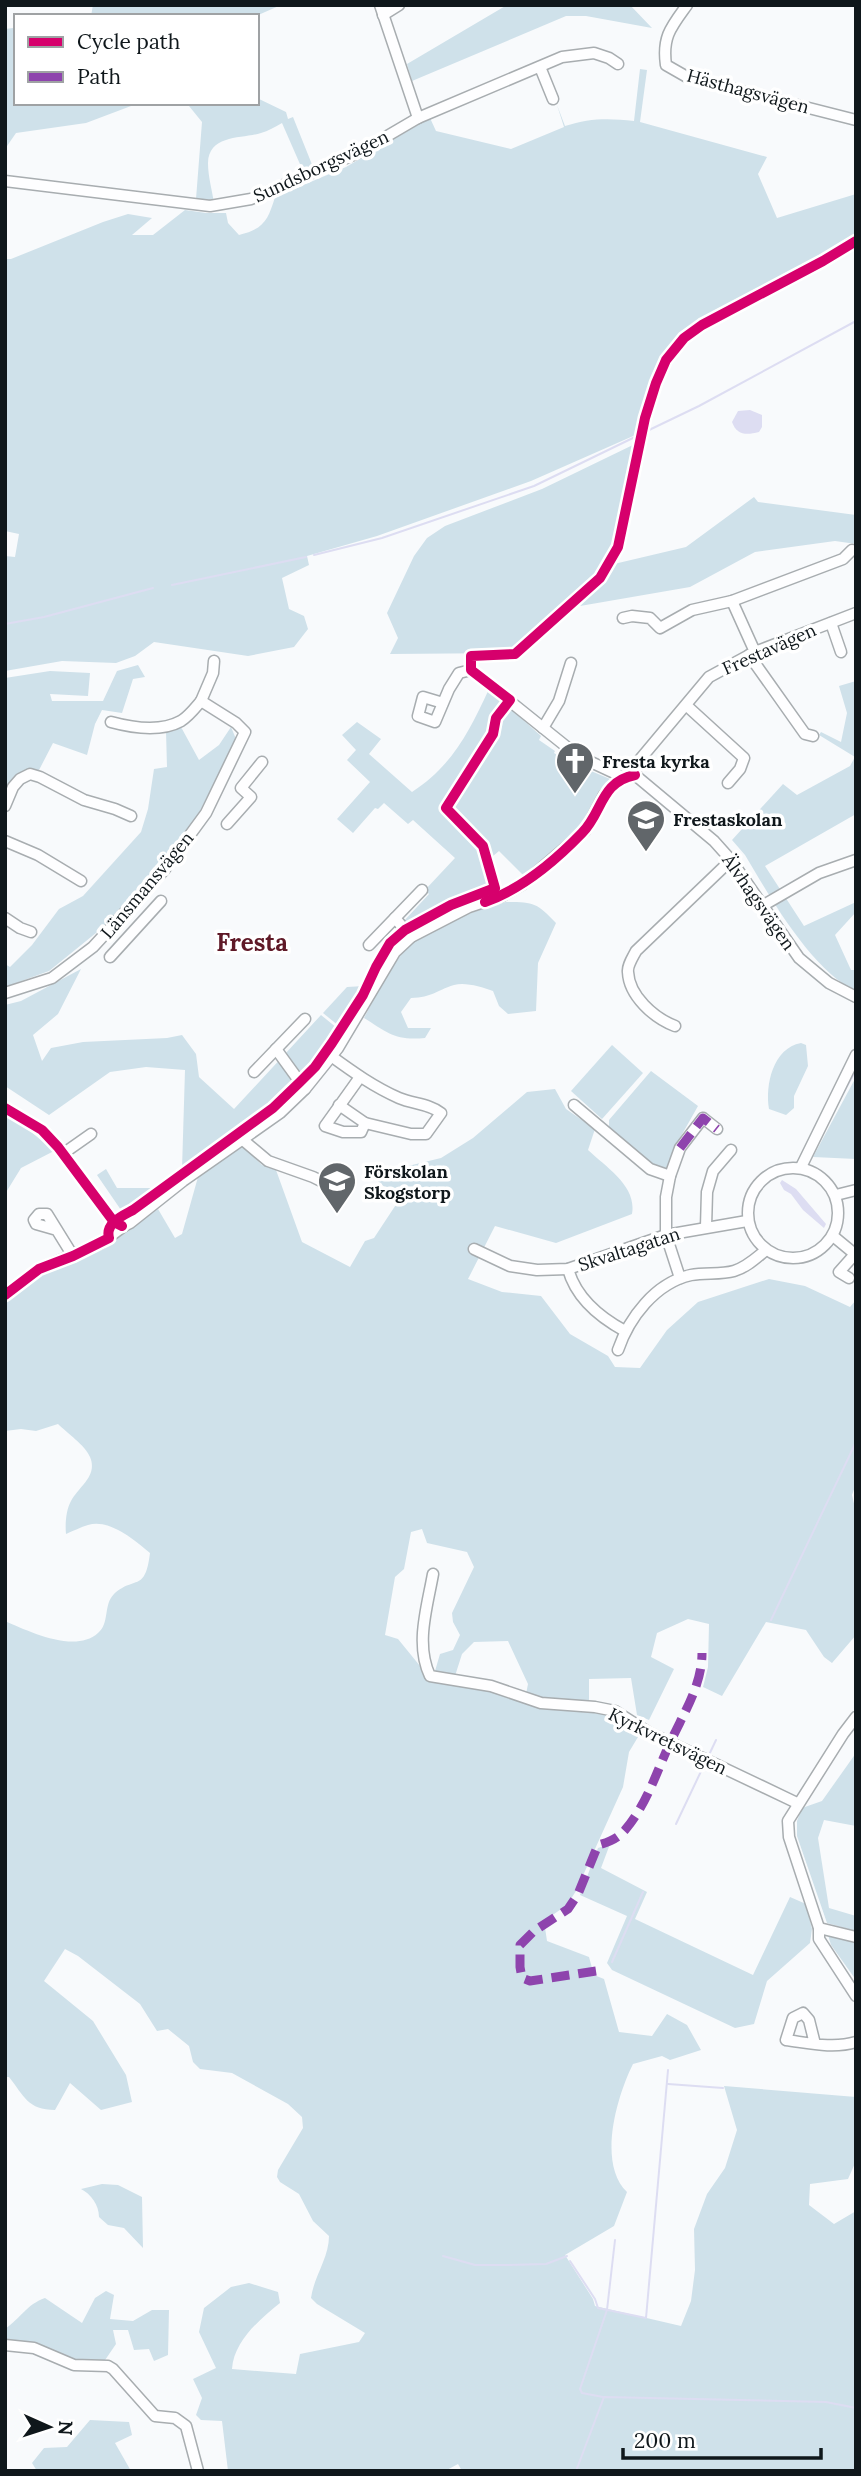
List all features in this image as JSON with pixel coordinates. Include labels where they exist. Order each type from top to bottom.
[{"type":"street","points":[[399,5],[381,10],[418,118]]},
{"type":"street","name":"Hästhagsvägen","points":[[687,5],[666,36],[666,65],[687,77],[856,120]]},
{"type":"street","name":"Sundsborgsvägen","points":[[5,181],[220,206],[251,199],[343,159],[418,118],[562,57],[594,53],[618,64]]},
{"type":"street","points":[[540,67],[552,99]]},
{"type":"street","points":[[623,618],[650,618],[660,628],[692,610],[732,601],[843,559],[852,550]]},
{"type":"street","points":[[732,601],[752,653],[805,734],[813,736]]},
{"type":"street","name":"Frestavägen","points":[[635,775],[637,763],[709,677],[752,653],[856,613]]},
{"type":"street","points":[[831,623],[841,652]]},
{"type":"street","points":[[111,722],[128,727],[168,727],[184,720],[201,702],[213,673],[214,661]]},
{"type":"street","points":[[543,728],[559,701],[571,663]]},
{"type":"street","points":[[443,703],[459,673],[471,670],[578,756],[623,777]]},
{"type":"street","name":"Länsmansvägen","points":[[5,993],[52,978],[93,947],[164,869],[206,813],[245,732],[236,723],[201,702]]},
{"type":"street","points":[[687,706],[744,758],[740,769],[728,783]]},
{"type":"street","points":[[241,788],[262,762]]},
{"type":"street","points":[[5,806],[13,787],[20,779],[30,774],[84,800],[131,816]]},
{"type":"street","points":[[5,1294],[39,1269],[101,1244],[183,1181],[280,1113],[305,1089],[331,1056],[395,952],[411,937],[468,907],[502,896],[523,884],[585,831],[604,795],[623,777],[635,775]]},
{"type":"street","name":"Älvhagsvägen","points":[[635,775],[715,841],[799,958],[829,983],[856,997]]},
{"type":"street","points":[[224,776],[251,797],[226,824]]},
{"type":"street","points":[[5,841],[38,855],[81,881]]},
{"type":"street","points":[[675,1026],[666,1023],[633,993],[627,970],[635,951],[731,860]]},
{"type":"street","points":[[762,906],[819,873],[856,860]]},
{"type":"street","points":[[369,945],[422,890]]},
{"type":"street","points":[[110,957],[161,901]]},
{"type":"street","points":[[5,918],[31,932]]},
{"type":"street","points":[[120,918],[135,930]]},
{"type":"street","points":[[395,918],[411,937]]},
{"type":"street","points":[[254,1072],[305,1019]]},
{"type":"street","points":[[276,1049],[305,1089]]},
{"type":"street","points":[[801,1167],[856,1055]]},
{"type":"street","points":[[331,1056],[360,1077],[403,1100],[436,1109],[441,1113],[426,1134],[411,1133],[365,1123],[339,1105]]},
{"type":"street","points":[[360,1077],[325,1126],[343,1132],[361,1132],[365,1123]]},
{"type":"street","points":[[574,1105],[650,1169],[670,1176]]},
{"type":"street","points":[[5,1108],[42,1130],[64,1153],[114,1222],[124,1226]]},
{"type":"street","points":[[680,1278],[666,1235],[666,1197],[670,1176],[680,1148],[703,1118],[717,1129]]},
{"type":"street","points":[[64,1153],[91,1134]]},
{"type":"street","points":[[243,1140],[268,1161],[338,1186]]},
{"type":"street","points":[[706,1227],[707,1192],[713,1171],[731,1150]]},
{"type":"street","points":[[801,1167],[813,1171],[836,1195],[837,1223],[833,1236],[824,1247],[806,1255],[786,1256],[766,1250],[756,1242],[747,1221],[749,1198],[770,1174],[801,1167]]},
{"type":"street","points":[[836,1195],[856,1190]]},
{"type":"street","name":"Skvaltagatan","points":[[474,1249],[510,1266],[537,1270],[568,1269],[666,1235],[747,1221]]},
{"type":"street","points":[[57,1230],[73,1256]]},
{"type":"street","points":[[833,1236],[855,1254],[839,1272],[849,1278]]},
{"type":"street","points":[[618,1350],[625,1331],[645,1303],[663,1288],[680,1278],[694,1274],[733,1272],[766,1250]]},
{"type":"street","points":[[568,1269],[572,1283],[585,1301],[604,1320],[625,1331]]},
{"type":"street","name":"Kyrkvretsvägen","points":[[433,1574],[422,1633],[424,1662],[430,1676],[491,1686],[541,1703],[595,1707],[615,1712],[648,1732],[797,1803]]},
{"type":"street","points":[[856,1717],[797,1803],[788,1821],[789,1837],[819,1928],[820,1939],[829,1958],[856,1996]]},
{"type":"street","points":[[819,1928],[856,1937]]},
{"type":"street","points":[[815,2044],[834,2046],[856,2042]]},
{"type":"street","points":[[5,2345],[34,2348],[74,2365],[108,2367],[113,2370],[155,2416],[175,2418],[186,2426],[198,2471]]},
{"type":"shaded area","points":[[93,5],[281,5],[259,15],[91,14]]},
{"type":"shaded area","points":[[507,5],[630,5],[652,28],[586,16],[566,16],[412,81],[407,64]]},
{"type":"shaded area","points":[[5,29],[14,29],[14,105],[134,105],[86,123],[16,133],[5,149]]},
{"type":"shaded area","points":[[640,69],[647,70],[640,122],[767,157],[758,174],[777,218],[856,194],[856,235],[841,245],[856,245],[840,255],[821,256],[683,333],[663,356],[640,433],[531,481],[377,536],[307,556],[309,565],[282,578],[289,609],[304,616],[308,629],[294,647],[248,656],[154,642],[135,656],[116,663],[62,661],[5,671],[5,556],[15,557],[19,534],[5,531],[5,259],[128,214],[152,218],[132,235],[153,235],[185,210],[226,213],[228,223],[239,235],[247,233],[264,222],[275,197],[346,167],[430,118],[436,131],[511,149],[564,127],[557,105],[565,126],[599,119],[634,121]]},
{"type":"shaded area","points":[[259,99],[286,112],[288,119],[293,117],[313,167],[303,171],[282,123],[254,135],[228,139],[214,147],[208,163],[214,203],[196,199],[202,122],[189,106],[259,105]]},
{"type":"shaded area","points":[[637,443],[617,546],[598,578],[519,649],[512,653],[390,654],[398,638],[387,613],[414,556],[427,538],[445,526],[542,489]]},
{"type":"shaded area","points":[[754,497],[758,502],[856,515],[856,544],[835,541],[755,552],[690,587],[580,606],[614,564],[686,547]]},
{"type":"shaded area","points":[[138,665],[145,677],[133,679],[122,713],[102,710],[95,724],[87,755],[53,743],[38,772],[29,770],[5,797],[5,678],[50,671],[90,673],[88,696],[50,694],[52,701],[103,701],[117,671]]},
{"type":"shaded area","points":[[856,681],[856,814],[765,866],[804,926],[856,902],[856,912],[835,935],[851,970],[856,970],[856,991],[840,981],[808,950],[745,855],[732,840],[783,784],[797,795],[850,766],[855,757],[819,735],[821,732],[841,742],[847,713],[839,686]]},
{"type":"shaded area","points":[[489,689],[541,736],[539,740],[555,751],[554,753],[610,779],[581,829],[526,878],[499,851],[487,861],[492,888],[498,895],[414,932],[403,922],[429,894],[425,890],[455,858],[413,820],[408,824],[384,803],[378,809],[375,808],[353,833],[337,819],[370,782],[347,760],[356,750],[342,735],[357,722],[381,739],[369,754],[412,792],[438,771],[458,747]]},
{"type":"shaded area","points":[[181,727],[199,760],[219,745],[231,727],[236,739],[196,819],[112,920],[49,971],[5,987],[5,964],[10,967],[32,945],[59,909],[83,896],[141,832],[148,809],[154,769],[167,767],[166,731]]},
{"type":"shaded area","points":[[506,902],[534,905],[556,923],[538,963],[536,1011],[508,1014],[499,1006],[493,991],[459,984],[429,995],[411,998],[401,1012],[408,1028],[431,1028],[425,1038],[399,1037],[364,1018],[390,971],[409,947],[449,922]]},
{"type":"shaded area","points":[[81,969],[58,1014],[33,1035],[42,1061],[51,1048],[83,1042],[182,1035],[196,1054],[199,1077],[234,1109],[321,1015],[337,1028],[321,1051],[286,1090],[182,1169],[185,1070],[146,1067],[110,1072],[49,1115],[5,1086],[5,1005],[21,1001]]},
{"type":"shaded area","points":[[364,986],[339,1026],[323,1013],[347,987]]},
{"type":"shaded area","points":[[801,1043],[806,1045],[808,1066],[794,1096],[794,1108],[786,1115],[769,1109],[770,1079],[784,1052]]},
{"type":"shaded area","points":[[612,1045],[643,1073],[602,1119],[571,1091]]},
{"type":"shaded area","points":[[651,1071],[698,1106],[676,1145],[668,1171],[652,1166],[609,1131],[609,1120]]},
{"type":"shaded area","points":[[856,1077],[856,1159],[813,1157]]},
{"type":"shaded area","points":[[555,1089],[566,1109],[595,1129],[588,1150],[625,1186],[630,1195],[632,1214],[556,1243],[495,1226],[468,1279],[502,1292],[541,1296],[570,1334],[608,1356],[615,1367],[640,1368],[667,1330],[698,1302],[769,1279],[805,1286],[850,1307],[856,1300],[856,1484],[852,1495],[856,1512],[856,1635],[832,1663],[824,1657],[806,1630],[766,1622],[722,1696],[703,1687],[708,1667],[709,1624],[688,1619],[657,1633],[651,1657],[674,1669],[649,1720],[637,1715],[631,1678],[589,1679],[589,1711],[613,1716],[641,1732],[629,1752],[623,1787],[576,1891],[567,1905],[544,1921],[547,1941],[589,1957],[594,1975],[604,1979],[619,2032],[652,2036],[667,2014],[687,2025],[701,2050],[670,2060],[662,2056],[633,2064],[627,2077],[616,2111],[611,2147],[618,2179],[627,2192],[614,2226],[565,2255],[595,2306],[681,2326],[691,2301],[695,2270],[694,2229],[707,2194],[725,2168],[737,2130],[724,2086],[856,2097],[856,2161],[848,2179],[810,2184],[809,2205],[834,2224],[856,2211],[856,2471],[462,2471],[458,2464],[445,2471],[228,2471],[222,2421],[201,2420],[196,2415],[202,2398],[193,2379],[216,2368],[199,2332],[204,2308],[231,2287],[249,2283],[278,2292],[280,2303],[256,2324],[243,2340],[237,2349],[232,2369],[296,2374],[300,2354],[359,2342],[365,2333],[311,2298],[327,2252],[329,2236],[313,2221],[299,2194],[280,2182],[277,2177],[278,2170],[303,2128],[302,2117],[288,2104],[232,2073],[200,2069],[193,2062],[189,2046],[168,2029],[157,2031],[140,2004],[65,1949],[44,1981],[93,2021],[126,2075],[132,2102],[101,2110],[70,2083],[55,2110],[39,2108],[23,2096],[9,2077],[5,2077],[5,1621],[52,1639],[88,1639],[102,1629],[114,1594],[142,1579],[150,1553],[121,1532],[104,1525],[88,1525],[66,1534],[69,1505],[92,1470],[88,1453],[58,1424],[36,1431],[5,1431],[5,1300],[34,1278],[112,1242],[158,1209],[175,1238],[182,1234],[198,1177],[243,1146],[262,1165],[276,1170],[302,1242],[350,1267],[365,1241],[374,1238],[401,1197],[389,1191],[371,1175],[441,1158],[473,1138],[527,1092]],"holes":[[[422,1529],[427,1543],[467,1552],[474,1567],[452,1613],[453,1622],[460,1635],[453,1650],[440,1654],[435,1671],[455,1676],[462,1654],[474,1642],[508,1641],[528,1684],[525,1699],[490,1688],[429,1677],[398,1639],[385,1635],[395,1577],[404,1569],[411,1532]]]},
{"type":"shaded area","points":[[5,1115],[54,1151],[21,1168],[5,1194]]},
{"type":"shaded area","points":[[106,1169],[117,1188],[158,1188],[133,1207],[121,1210],[97,1175]]},
{"type":"shaded area","points":[[856,1753],[856,1826],[824,1820],[818,1838],[829,1908],[856,1916],[856,1931],[827,1923],[797,1836],[797,1821],[802,1808],[822,1801]]},
{"type":"shaded area","points":[[610,1844],[601,1868],[647,1892],[635,1919],[753,1975],[790,1897],[806,1904],[812,1929],[810,1943],[767,1981],[754,2024],[735,2028],[612,1970],[607,1963],[627,1916],[580,1895],[598,1848]]},
{"type":"shaded area","points":[[828,1935],[856,1942],[856,1980],[831,1945]]},
{"type":"shaded area","points":[[102,2184],[118,2185],[142,2197],[143,2248],[124,2228],[108,2225],[99,2217],[94,2200],[81,2189]]},
{"type":"shaded area","points":[[106,2291],[114,2295],[110,2319],[133,2321],[152,2310],[169,2310],[168,2355],[154,2361],[149,2349],[134,2350],[128,2330],[113,2330],[116,2344],[103,2363],[76,2363],[5,2342],[5,2329],[39,2301],[45,2298],[82,2323],[95,2298]]},
{"type":"shaded area","points":[[90,2420],[129,2422],[132,2435],[115,2443],[131,2471],[37,2471],[32,2463],[44,2448],[67,2447]]},
{"type":"water","points":[[750,410],[762,415],[762,427],[759,432],[747,434],[737,430],[732,422],[738,411]]},
{"type":"water","points":[[782,1180],[796,1189],[826,1224],[824,1228],[784,1190],[780,1183]]},
{"type":"waterway","points":[[647,431],[856,321]]},
{"type":"waterway","points":[[314,555],[382,538],[534,486],[637,436]]},
{"type":"waterway","points":[[172,585],[306,557]]},
{"type":"waterway","points":[[5,624],[44,617],[153,588]]},
{"type":"waterway","points":[[836,1106],[856,1070]]},
{"type":"waterway","points":[[771,1620],[856,1442]]},
{"type":"waterway","points":[[708,1757],[716,1740]]},
{"type":"waterway","points":[[676,1824],[704,1765]]},
{"type":"waterway","points":[[612,1962],[643,1892]]},
{"type":"waterway","points":[[570,2261],[598,2308],[646,2318],[668,2070]]},
{"type":"waterway","points":[[668,2084],[723,2088]]},
{"type":"waterway","points":[[603,2397],[582,2393],[580,2389],[607,2310],[615,2240]]},
{"type":"waterway","points":[[443,2256],[475,2265],[546,2264],[567,2256]]},
{"type":"waterway","points":[[576,2471],[604,2397],[826,2402],[856,2408]]},
{"type":"marked path","points":[[680,1148],[703,1118],[717,1129]]},
{"type":"marked path","points":[[596,1971],[530,1981],[522,1978],[520,1945],[534,1931],[568,1909],[578,1894],[598,1845],[619,1836],[633,1820],[691,1700],[699,1677],[702,1653]]},
{"type":"cycle path","points":[[5,1295],[39,1269],[109,1238],[108,1233],[115,1221],[273,1108],[315,1067],[363,995],[390,943],[405,930],[451,905],[495,888],[483,846],[446,808],[493,734],[496,718],[510,700],[471,670],[471,656],[515,654],[600,578],[618,547],[645,418],[656,383],[666,360],[684,338],[702,325],[856,241]]},
{"type":"cycle path","points":[[485,902],[512,890],[549,864],[589,825],[608,791],[615,784],[635,775]]},
{"type":"cycle path","points":[[5,1108],[42,1130],[58,1147],[114,1222],[122,1226]]},
{"type":"place","name":"Fresta kyrka","points":[[575,795]]},
{"type":"place","name":"Frestaskolan","points":[[646,853]]},
{"type":"place","name":"Förskolan Skogstorp","points":[[337,1215]]},
{"type":"district","name":"Fresta","points":[[252,942]]}]
